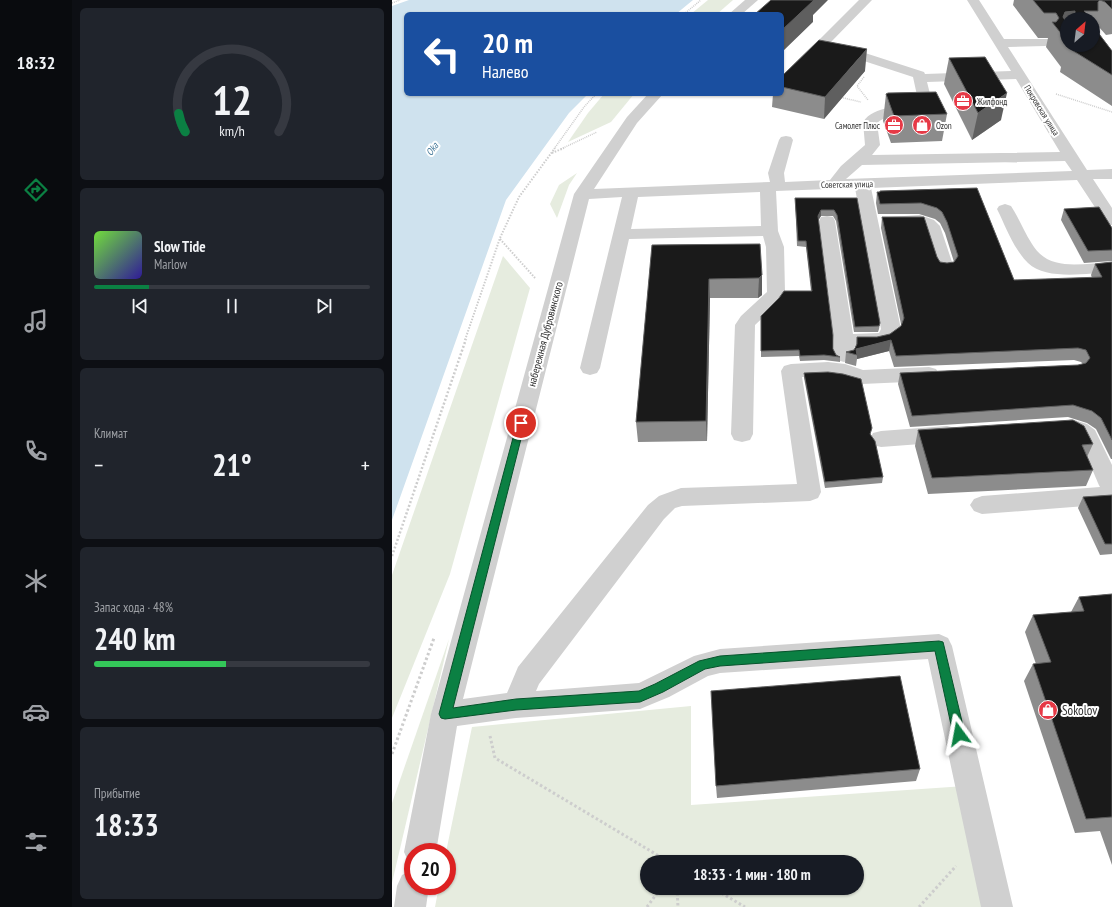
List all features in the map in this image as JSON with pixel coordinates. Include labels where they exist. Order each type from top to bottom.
[{"type":"street","points":[[737,12],[752,0]]},
{"type":"street","points":[[836,185],[837,179],[869,152],[873,145],[870,122],[878,115],[916,107],[925,102],[919,75],[822,43],[866,0]]},
{"type":"street","points":[[976,4],[990,0]]},
{"type":"street","name":"Покровская улица","points":[[976,4],[1082,176],[1112,220]]},
{"type":"street","points":[[1000,43],[1045,42]]},
{"type":"street","points":[[920,78],[1020,75]]},
{"type":"street","name":"набережная Дубровинского","points":[[422,843],[445,714],[582,194],[632,120],[654,96]]},
{"type":"street","points":[[742,434],[744,326],[776,292],[775,247],[770,231],[773,186],[786,140]]},
{"type":"street","points":[[858,160],[1071,156]]},
{"type":"street","name":"Советская улица","points":[[582,194],[1112,174]]},
{"type":"street","points":[[844,341],[883,339],[889,335],[891,329],[862,184]]},
{"type":"street","points":[[590,368],[631,192]]},
{"type":"street","points":[[1005,209],[1028,252],[1039,263],[1056,269],[1112,267]]},
{"type":"street","points":[[827,221],[844,341],[845,371]]},
{"type":"street","points":[[869,222],[928,222],[932,226],[945,268]]},
{"type":"street","points":[[621,234],[770,231]]},
{"type":"street","points":[[516,705],[528,676],[656,512],[667,502],[681,497],[810,492],[791,370],[828,369],[845,371],[862,377],[948,374]]},
{"type":"street","points":[[1052,427],[1068,426],[1079,430],[1087,436],[1112,488]]},
{"type":"street","points":[[881,439],[967,433]]},
{"type":"street","points":[[982,505],[1112,495]]},
{"type":"street","points":[[445,714],[516,705],[640,696],[659,688],[703,665],[720,661],[939,646],[983,838],[997,907]]},
{"type":"street","points":[[410,907],[412,895]]},
{"type":"path","points":[[392,2],[400,0]]},
{"type":"path","points":[[686,12],[701,0]]},
{"type":"path","points":[[836,96],[870,104],[857,86],[877,61]]},
{"type":"path","points":[[1054,93],[1112,112]]},
{"type":"path","points":[[392,556],[500,238],[519,197],[584,107],[594,96]]},
{"type":"path","points":[[552,153],[601,130]]},
{"type":"path","points":[[500,238],[538,281]]},
{"type":"path","points":[[392,754],[435,635]]},
{"type":"path","points":[[484,710],[494,758],[657,855]]},
{"type":"path","points":[[919,907],[983,838]]},
{"type":"path","points":[[647,907],[655,895]]},
{"type":"path","points":[[677,895],[678,907]]},
{"type":"path","points":[[724,895],[744,907]]},
{"type":"shaded area","points":[[708,0],[733,0],[719,12],[693,12]]},
{"type":"shaded area","points":[[602,96],[632,96],[611,122],[568,142],[588,113]]},
{"type":"shaded area","points":[[577,173],[569,185],[557,218],[550,204],[559,185]]},
{"type":"shaded area","points":[[503,256],[530,288],[450,574],[392,718],[392,575]]},
{"type":"shaded area","points":[[449,639],[392,883],[392,803]]},
{"type":"shaded area","points":[[691,706],[691,805],[965,786],[990,907],[435,907],[437,895],[456,895],[456,843],[448,843],[472,727]]},
{"type":"water","name":"Oka","points":[[409,0],[693,0],[678,12],[404,12],[404,96],[586,96],[569,113],[506,200],[392,520],[392,6]]},
{"type":"building","points":[[771,0],[814,0],[784,28],[784,12],[757,12]]},
{"type":"building","points":[[1033,0],[1100,0],[1098,2],[1098,11],[1060,12],[1060,32],[1052,22],[1056,22],[1059,18],[1056,13],[1044,13]]},
{"type":"building","points":[[1100,0],[1112,0],[1112,9],[1105,2]]},
{"type":"building","points":[[1100,35],[1112,51],[1112,75],[1075,52],[1100,52]]},
{"type":"building","points":[[819,40],[867,49],[825,97],[784,87],[784,74]]},
{"type":"building","points":[[985,57],[1007,93],[978,113],[949,58]]},
{"type":"building","points":[[936,92],[947,114],[894,116],[886,94],[888,93]]},
{"type":"building","points":[[977,188],[1014,280],[1102,277],[1095,264],[1112,262],[1112,440],[1101,418],[1092,411],[1073,405],[912,416],[900,373],[1078,365],[1086,363],[1090,358],[1086,350],[1078,348],[896,356],[891,340],[856,349],[857,355],[846,352],[854,350],[857,344],[857,337],[877,337],[890,334],[901,326],[904,318],[882,217],[924,217],[940,262],[954,262],[958,256],[947,222],[942,212],[937,208],[921,203],[880,204],[877,192]]},
{"type":"building","points":[[795,198],[857,198],[880,323],[879,326],[855,327],[837,215],[834,210],[821,210],[818,216],[833,335],[833,349],[836,355],[840,357],[824,355],[800,356],[799,350],[761,351],[761,316],[784,291],[812,291],[806,241],[798,241]]},
{"type":"building","points":[[1099,207],[1112,228],[1112,250],[1088,251],[1064,209]]},
{"type":"building","points":[[760,244],[762,275],[759,278],[709,279],[706,421],[636,422],[652,245]]},
{"type":"building","points":[[828,372],[861,379],[872,428],[870,434],[875,441],[883,477],[825,482],[804,373]]},
{"type":"building","points":[[1073,420],[1084,426],[1093,444],[1082,445],[1093,470],[932,478],[918,430]]},
{"type":"building","points":[[1112,495],[1112,544],[1105,544],[1083,497]]},
{"type":"building","points":[[1112,594],[1112,817],[1086,819],[1033,664],[1051,662],[1033,615],[1084,611],[1079,597]]},
{"type":"building","points":[[900,676],[920,769],[716,786],[711,691]]},
{"type":"place","name":"Жилфонд","points":[[963,101]]},
{"type":"place","name":"Самолет Плюс","points":[[894,125]]},
{"type":"place","name":"Ozon","points":[[922,125]]},
{"type":"place","name":"Sokolov","points":[[1048,710]]},
{"type":"route","points":[[521,423],[445,714],[516,705],[640,696],[659,688],[703,665],[720,661],[939,646],[959,734]]}]
